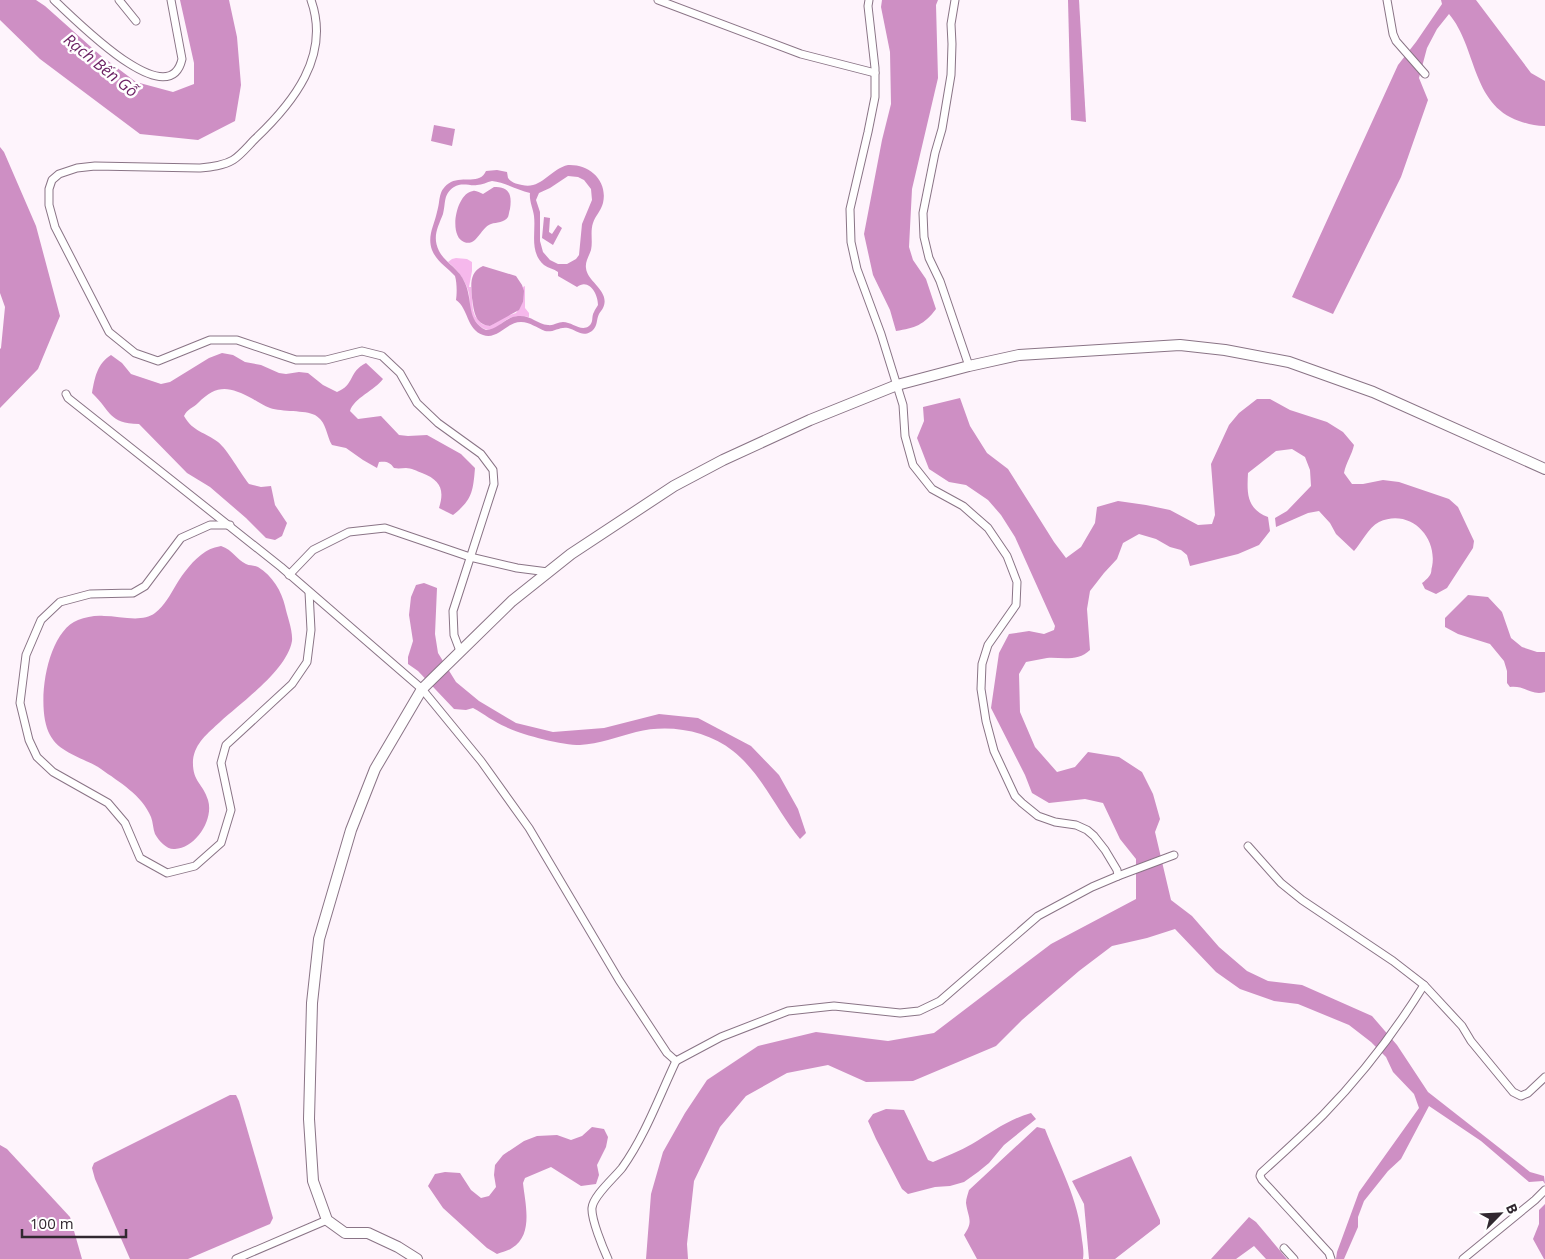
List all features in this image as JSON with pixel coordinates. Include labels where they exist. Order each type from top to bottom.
[{"type":"street","points":[[54,0],[112,52],[143,72],[159,77],[171,76],[180,66],[182,59],[171,0]]},
{"type":"street","points":[[119,0],[136,21]]},
{"type":"street","points":[[312,0],[317,22],[315,52],[304,81],[290,102],[270,125],[232,160],[216,166],[199,168],[95,166],[77,168],[59,174],[52,180],[49,189],[49,205],[55,227],[109,332],[136,353],[158,361],[210,340],[237,340],[296,360],[326,360],[362,351],[382,356],[400,374],[417,403],[438,423],[481,454],[493,470],[494,484],[453,610],[454,634],[460,651]]},
{"type":"street","points":[[658,0],[801,54],[875,72]]},
{"type":"street","points":[[869,0],[875,72],[873,106],[850,209],[851,242],[857,269],[881,334],[903,405],[906,436],[913,465],[932,489],[963,506],[988,528],[1007,556],[1017,582],[1016,605],[988,645],[982,664],[981,689],[986,721],[994,751],[1016,796],[1022,803],[1038,816],[1087,830],[1106,850],[1117,870],[1118,876]]},
{"type":"street","points":[[955,0],[951,24],[952,75],[923,213],[924,237],[929,258],[940,281],[969,366]]},
{"type":"street","points":[[1387,0],[1396,41],[1425,74]]},
{"type":"street","points":[[417,1259],[398,1247],[368,1233],[346,1233],[327,1220],[313,1181],[309,1118],[312,1003],[318,939],[351,830],[375,769],[422,689],[512,601],[571,554],[682,481],[810,420],[897,385],[1019,355],[1064,351],[1180,345],[1225,350],[1289,362],[1373,392],[1545,469]]},
{"type":"street","points":[[66,394],[68,398],[230,525],[422,689],[481,761],[529,828],[618,980],[667,1053],[676,1062]]},
{"type":"street","points":[[230,525],[210,525],[181,538],[145,586],[134,593],[90,594],[60,602],[41,620],[26,656],[20,702],[29,740],[37,757],[53,772],[108,803],[125,823],[140,858],[167,873],[195,866],[221,843],[231,810],[221,763],[226,745],[292,684],[307,662],[311,630],[309,592]]},
{"type":"street","points":[[289,575],[312,550],[349,532],[385,528],[470,557],[517,568],[548,572]]},
{"type":"street","points":[[1248,846],[1282,884],[1302,900],[1393,960],[1424,985],[1462,1026],[1471,1041],[1513,1092],[1521,1096],[1528,1094],[1545,1077]]},
{"type":"street","points":[[608,1259],[593,1215],[593,1202],[634,1151],[676,1062],[720,1037],[788,1011],[834,1006],[900,1013],[920,1011],[940,1001],[1038,916],[1092,887],[1174,855]]},
{"type":"street","points":[[1331,1259],[1329,1253],[1262,1180],[1261,1173],[1323,1115],[1394,1031],[1424,985]]},
{"type":"street","points":[[1463,1259],[1545,1190]]},
{"type":"street","points":[[236,1259],[327,1220]]},
{"type":"street","points":[[1284,1248],[1294,1259]]},
{"type":"shaded area","points":[[456,258],[467,259],[472,262],[469,287],[471,287],[475,316],[482,324],[490,326],[506,316],[516,313],[523,302],[523,287],[525,286],[525,308],[529,313],[529,317],[519,316],[510,318],[490,330],[480,326],[474,320],[471,313],[469,294],[464,280],[448,262]]},
{"type":"water","name":"Rạch Bến Gỗ","points":[[0,0],[36,0],[100,55],[136,82],[173,92],[194,84],[194,63],[180,0],[229,0],[237,37],[241,85],[235,121],[198,140],[140,134],[40,59],[0,20]]},
{"type":"water","points":[[882,0],[938,0],[936,5],[938,78],[912,189],[909,247],[913,260],[926,279],[936,309],[919,325],[896,331],[890,310],[873,275],[864,234],[891,104],[890,52],[881,7]]},
{"type":"water","points":[[1068,0],[1079,0],[1086,122],[1071,120]]},
{"type":"water","points":[[1441,0],[1476,0],[1531,73],[1545,81],[1545,126],[1519,121],[1503,113],[1492,102],[1476,74],[1458,27],[1449,14],[1437,29],[1427,48],[1419,78],[1428,100],[1401,177],[1333,314],[1292,297],[1398,65],[1442,4]]},
{"type":"water","points":[[434,125],[455,129],[452,146],[431,141]]},
{"type":"water","points":[[0,147],[4,152],[36,226],[60,316],[38,369],[0,408],[0,349],[5,307],[0,293]]},
{"type":"water","points":[[576,165],[583,167],[596,175],[603,188],[603,203],[593,223],[591,250],[586,266],[587,273],[601,292],[605,302],[595,327],[592,331],[585,334],[565,328],[545,331],[521,322],[493,335],[483,335],[473,328],[463,308],[456,300],[455,276],[439,261],[432,250],[431,236],[441,192],[443,188],[456,180],[480,178],[486,171],[497,170],[507,172],[508,178],[516,183],[529,186],[535,185],[562,167]],"holes":[[[568,176],[584,180],[591,189],[592,200],[582,224],[579,255],[567,264],[558,264],[550,260],[543,252],[540,241],[540,212],[536,200],[539,193]],[[492,181],[530,193],[534,216],[534,242],[539,260],[544,265],[558,272],[558,276],[577,287],[585,284],[595,292],[598,305],[591,323],[586,328],[566,322],[548,325],[527,317],[518,316],[509,318],[495,328],[486,330],[475,321],[465,283],[459,273],[439,251],[436,237],[446,196],[450,190],[460,185],[479,185]]]},
{"type":"water","points":[[494,187],[504,188],[509,193],[511,204],[508,217],[487,226],[472,242],[464,242],[456,232],[455,224],[458,206],[467,194],[477,191],[483,194]]},
{"type":"water","points":[[544,217],[550,218],[549,232],[552,234],[558,225],[562,228],[553,245],[542,238]]},
{"type":"water","points":[[483,266],[516,276],[524,291],[523,302],[519,310],[490,326],[485,325],[476,316],[472,298],[471,284],[473,275]]},
{"type":"water","points":[[222,353],[233,355],[245,362],[261,365],[279,373],[308,373],[323,385],[337,392],[347,386],[356,370],[366,363],[383,379],[360,398],[350,411],[358,419],[381,416],[399,435],[427,435],[461,454],[475,468],[472,489],[468,500],[453,515],[439,508],[441,490],[433,479],[412,469],[394,468],[386,462],[379,462],[377,468],[346,448],[332,445],[322,421],[315,415],[270,408],[237,391],[217,390],[188,410],[184,416],[195,429],[222,445],[249,484],[261,487],[271,486],[275,505],[287,523],[282,536],[275,540],[266,538],[210,487],[187,473],[139,424],[116,419],[92,393],[100,367],[111,355],[122,363],[131,374],[161,384],[170,382],[209,358]]},
{"type":"water","points":[[960,398],[970,426],[987,453],[1008,469],[1066,558],[1081,547],[1095,523],[1097,507],[1118,501],[1170,510],[1198,525],[1212,524],[1215,515],[1211,464],[1229,425],[1239,413],[1257,399],[1270,399],[1290,410],[1327,422],[1343,432],[1354,445],[1344,473],[1352,484],[1383,480],[1399,482],[1449,499],[1458,507],[1474,541],[1473,548],[1447,588],[1436,594],[1425,589],[1422,583],[1431,573],[1433,556],[1431,545],[1426,536],[1411,522],[1401,519],[1390,519],[1379,522],[1368,531],[1354,551],[1336,534],[1330,523],[1319,511],[1308,513],[1276,527],[1275,518],[1287,511],[1311,486],[1310,470],[1305,457],[1292,449],[1276,451],[1248,473],[1249,499],[1255,509],[1268,517],[1270,531],[1259,545],[1238,554],[1190,566],[1187,555],[1181,550],[1170,547],[1156,539],[1139,534],[1123,543],[1117,559],[1090,591],[1087,609],[1090,650],[1075,658],[1047,658],[1026,662],[1019,674],[1020,712],[1035,747],[1057,772],[1075,767],[1088,752],[1119,757],[1142,772],[1153,794],[1160,819],[1155,832],[1171,900],[1192,916],[1219,947],[1247,971],[1268,981],[1302,985],[1372,1016],[1397,1045],[1428,1092],[1530,1172],[1544,1176],[1545,1184],[1543,1181],[1529,1182],[1481,1141],[1429,1106],[1401,1159],[1388,1171],[1364,1201],[1358,1217],[1358,1227],[1344,1259],[1336,1259],[1359,1192],[1419,1108],[1414,1094],[1393,1072],[1386,1057],[1371,1042],[1349,1025],[1298,1004],[1274,1001],[1240,989],[1216,972],[1175,929],[1112,946],[1079,971],[1022,1020],[996,1046],[913,1081],[866,1082],[828,1065],[787,1073],[746,1096],[720,1127],[694,1181],[687,1244],[688,1259],[646,1259],[651,1194],[663,1152],[685,1113],[707,1080],[758,1046],[816,1032],[888,1041],[934,1033],[1051,944],[1136,899],[1136,859],[1120,839],[1103,803],[1085,799],[1049,803],[1032,793],[1025,775],[991,708],[999,653],[1009,634],[1029,631],[1044,634],[1054,630],[1055,626],[1015,537],[1001,515],[988,500],[966,485],[949,482],[929,469],[917,438],[924,421],[923,407]]},
{"type":"water","points":[[221,546],[246,564],[263,570],[272,579],[284,601],[291,628],[292,641],[282,663],[273,674],[211,730],[196,748],[193,760],[194,773],[208,800],[208,816],[202,831],[190,844],[172,849],[157,837],[147,809],[136,796],[101,769],[66,751],[54,741],[46,723],[44,707],[46,672],[58,639],[67,627],[78,620],[94,616],[144,618],[150,616],[159,610],[197,558],[208,550]]},
{"type":"water","points":[[424,583],[437,588],[435,634],[438,653],[456,682],[479,701],[516,723],[553,732],[604,728],[659,714],[698,718],[751,746],[779,775],[798,809],[806,833],[800,839],[761,782],[743,760],[733,751],[711,738],[687,731],[661,729],[636,732],[594,743],[572,745],[542,739],[513,730],[497,723],[473,708],[466,710],[454,709],[418,671],[408,664],[413,641],[409,615],[411,597],[416,585]]},
{"type":"water","points":[[1468,595],[1488,597],[1502,612],[1511,638],[1522,647],[1537,652],[1545,652],[1545,692],[1536,693],[1510,687],[1507,683],[1507,671],[1504,661],[1490,644],[1458,634],[1445,627],[1445,618]]},
{"type":"water","points":[[230,1095],[236,1095],[239,1101],[273,1218],[270,1224],[188,1259],[130,1259],[95,1179],[92,1168],[94,1163]]},
{"type":"water","points":[[886,1109],[904,1110],[928,1160],[933,1162],[967,1147],[1015,1119],[1031,1113],[1036,1119],[1004,1145],[989,1163],[964,1182],[908,1194],[902,1189],[868,1121],[873,1114]]},
{"type":"water","points":[[592,1127],[604,1129],[608,1137],[606,1147],[597,1165],[599,1175],[596,1184],[581,1186],[551,1167],[525,1178],[523,1183],[526,1227],[519,1242],[507,1251],[497,1254],[487,1248],[443,1208],[428,1186],[435,1174],[445,1172],[460,1173],[471,1190],[481,1198],[489,1196],[496,1187],[495,1165],[503,1155],[524,1141],[537,1136],[557,1135],[571,1140],[582,1136]]},
{"type":"water","points":[[1037,1127],[1045,1129],[1073,1197],[1080,1225],[1083,1259],[977,1259],[964,1235],[970,1223],[966,1203],[969,1190]]},
{"type":"water","points":[[0,1145],[7,1149],[70,1217],[82,1259],[0,1259]]},
{"type":"water","points":[[1131,1156],[1160,1220],[1160,1224],[1115,1259],[1089,1259],[1084,1204],[1072,1181]]},
{"type":"water","points":[[1545,1204],[1544,1259],[1533,1239],[1539,1224],[1539,1210]]},
{"type":"water","points":[[1249,1217],[1256,1222],[1287,1259],[1266,1259],[1254,1246],[1236,1259],[1211,1259]]}]
